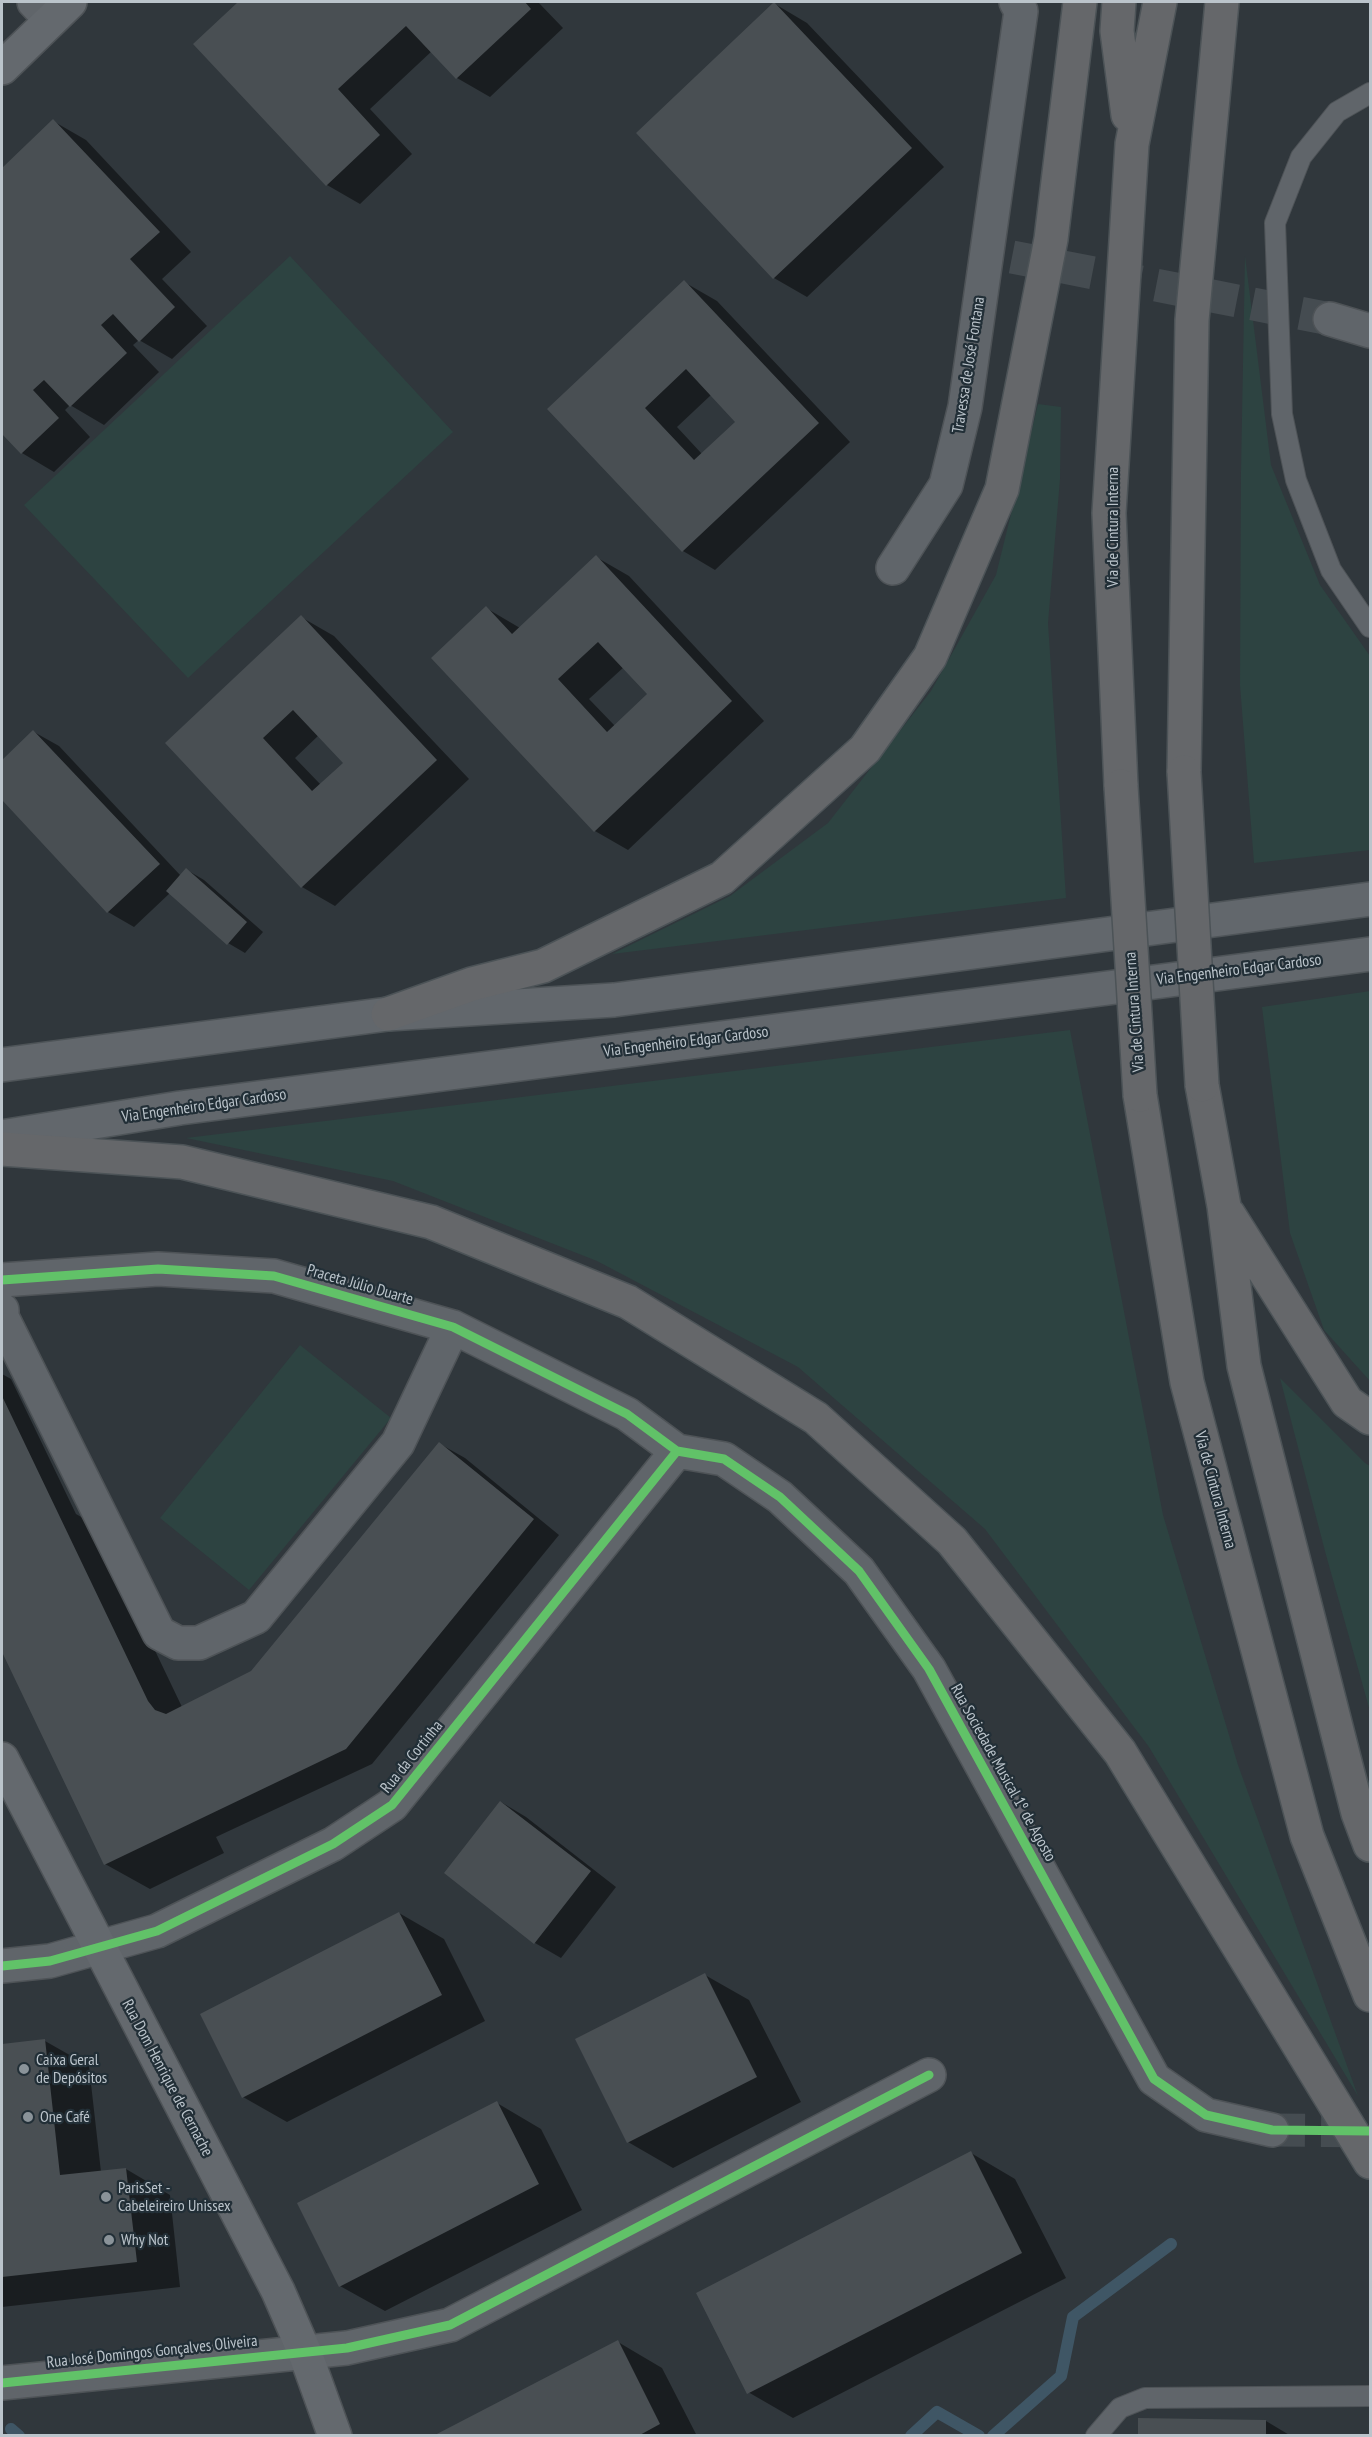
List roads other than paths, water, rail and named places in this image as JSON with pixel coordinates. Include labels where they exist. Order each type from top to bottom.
[{"type":"highway","points":[[388,1014],[472,984],[543,966],[722,878],[865,749],[930,657],[1002,489],[1051,239],[1080,2]]},
{"type":"highway","points":[[1119,2],[1118,31],[1132,144]]},
{"type":"highway","name":"Via de Cintura Interna","points":[[1160,2],[1132,144],[1109,513],[1121,786],[1140,1095],[1187,1383],[1306,1836],[1371,1995]]},
{"type":"highway","points":[[1222,2],[1192,320],[1184,772],[1202,1084],[1224,1206],[1244,1366],[1358,1813],[1371,1845]]},
{"type":"highway","points":[[2,1149],[182,1162],[431,1222],[628,1302],[816,1418],[952,1542],[1120,1752],[1371,2162]]},
{"type":"highway","points":[[1224,1206],[1347,1402],[1371,1418]]},
{"type":"main road","points":[[2,1065],[388,1014],[614,1000],[1371,899]]},
{"type":"main road","name":"Via Engenheiro Edgar Cardoso","points":[[2,1137],[192,1106],[1371,954]]},
{"type":"street","name":"Travessa de José Fontana","points":[[893,568],[946,485],[999,255],[1022,11],[1016,2]]},
{"type":"street","points":[[2,68],[52,8]]},
{"type":"street","points":[[1330,319],[1371,331]]},
{"type":"street","name":"Praceta Júlio Duarte","points":[[2,1280],[158,1269],[274,1276],[453,1327],[627,1414],[677,1451]]},
{"type":"street","points":[[2,1310],[2,1317],[159,1633],[178,1643],[199,1643],[255,1617],[398,1443],[453,1327]]},
{"type":"street","name":"Rua da Cortinha","points":[[2,1966],[50,1961],[157,1931],[333,1844],[392,1805],[677,1451]]},
{"type":"street","name":"Rua Sociedade Musical 1º de Agosto","points":[[677,1451],[724,1459],[780,1497],[859,1570],[929,1670],[1154,2079],[1206,2115],[1272,2130]]},
{"type":"street","name":"Rua Dom Henrique de Cernache","points":[[2,1759],[278,2291],[305,2353],[335,2436]]},
{"type":"street","name":"Rua José Domingos Gonçalves Oliveira","points":[[2,2384],[347,2348],[450,2325],[929,2075]]},
{"type":"lane","points":[[1371,93],[1336,112],[1301,157],[1275,223],[1282,414],[1296,480],[1330,570],[1371,627]]},
{"type":"lane","points":[[1096,2436],[1120,2408],[1145,2398],[1371,2396]]},
{"type":"waterway","points":[[993,2436],[1061,2376],[1073,2317],[1171,2244]]},
{"type":"waterway","points":[[911,2436],[937,2412],[979,2436]]},
{"type":"waterway","points":[[11,2429],[19,2436]]},
{"type":"tunnel","points":[[1012,257],[1330,319]]},
{"type":"tunnel","points":[[1272,2130],[1370,2131]]},
{"type":"place","name":"Caixa Geral de Depósitos","points":[[24,2069]]},
{"type":"place","name":"One Café","points":[[28,2117]]},
{"type":"place","name":"ParisSet - Cabeleireiro Unissex","points":[[106,2197]]},
{"type":"place","name":"Why Not","points":[[109,2240]]}]
